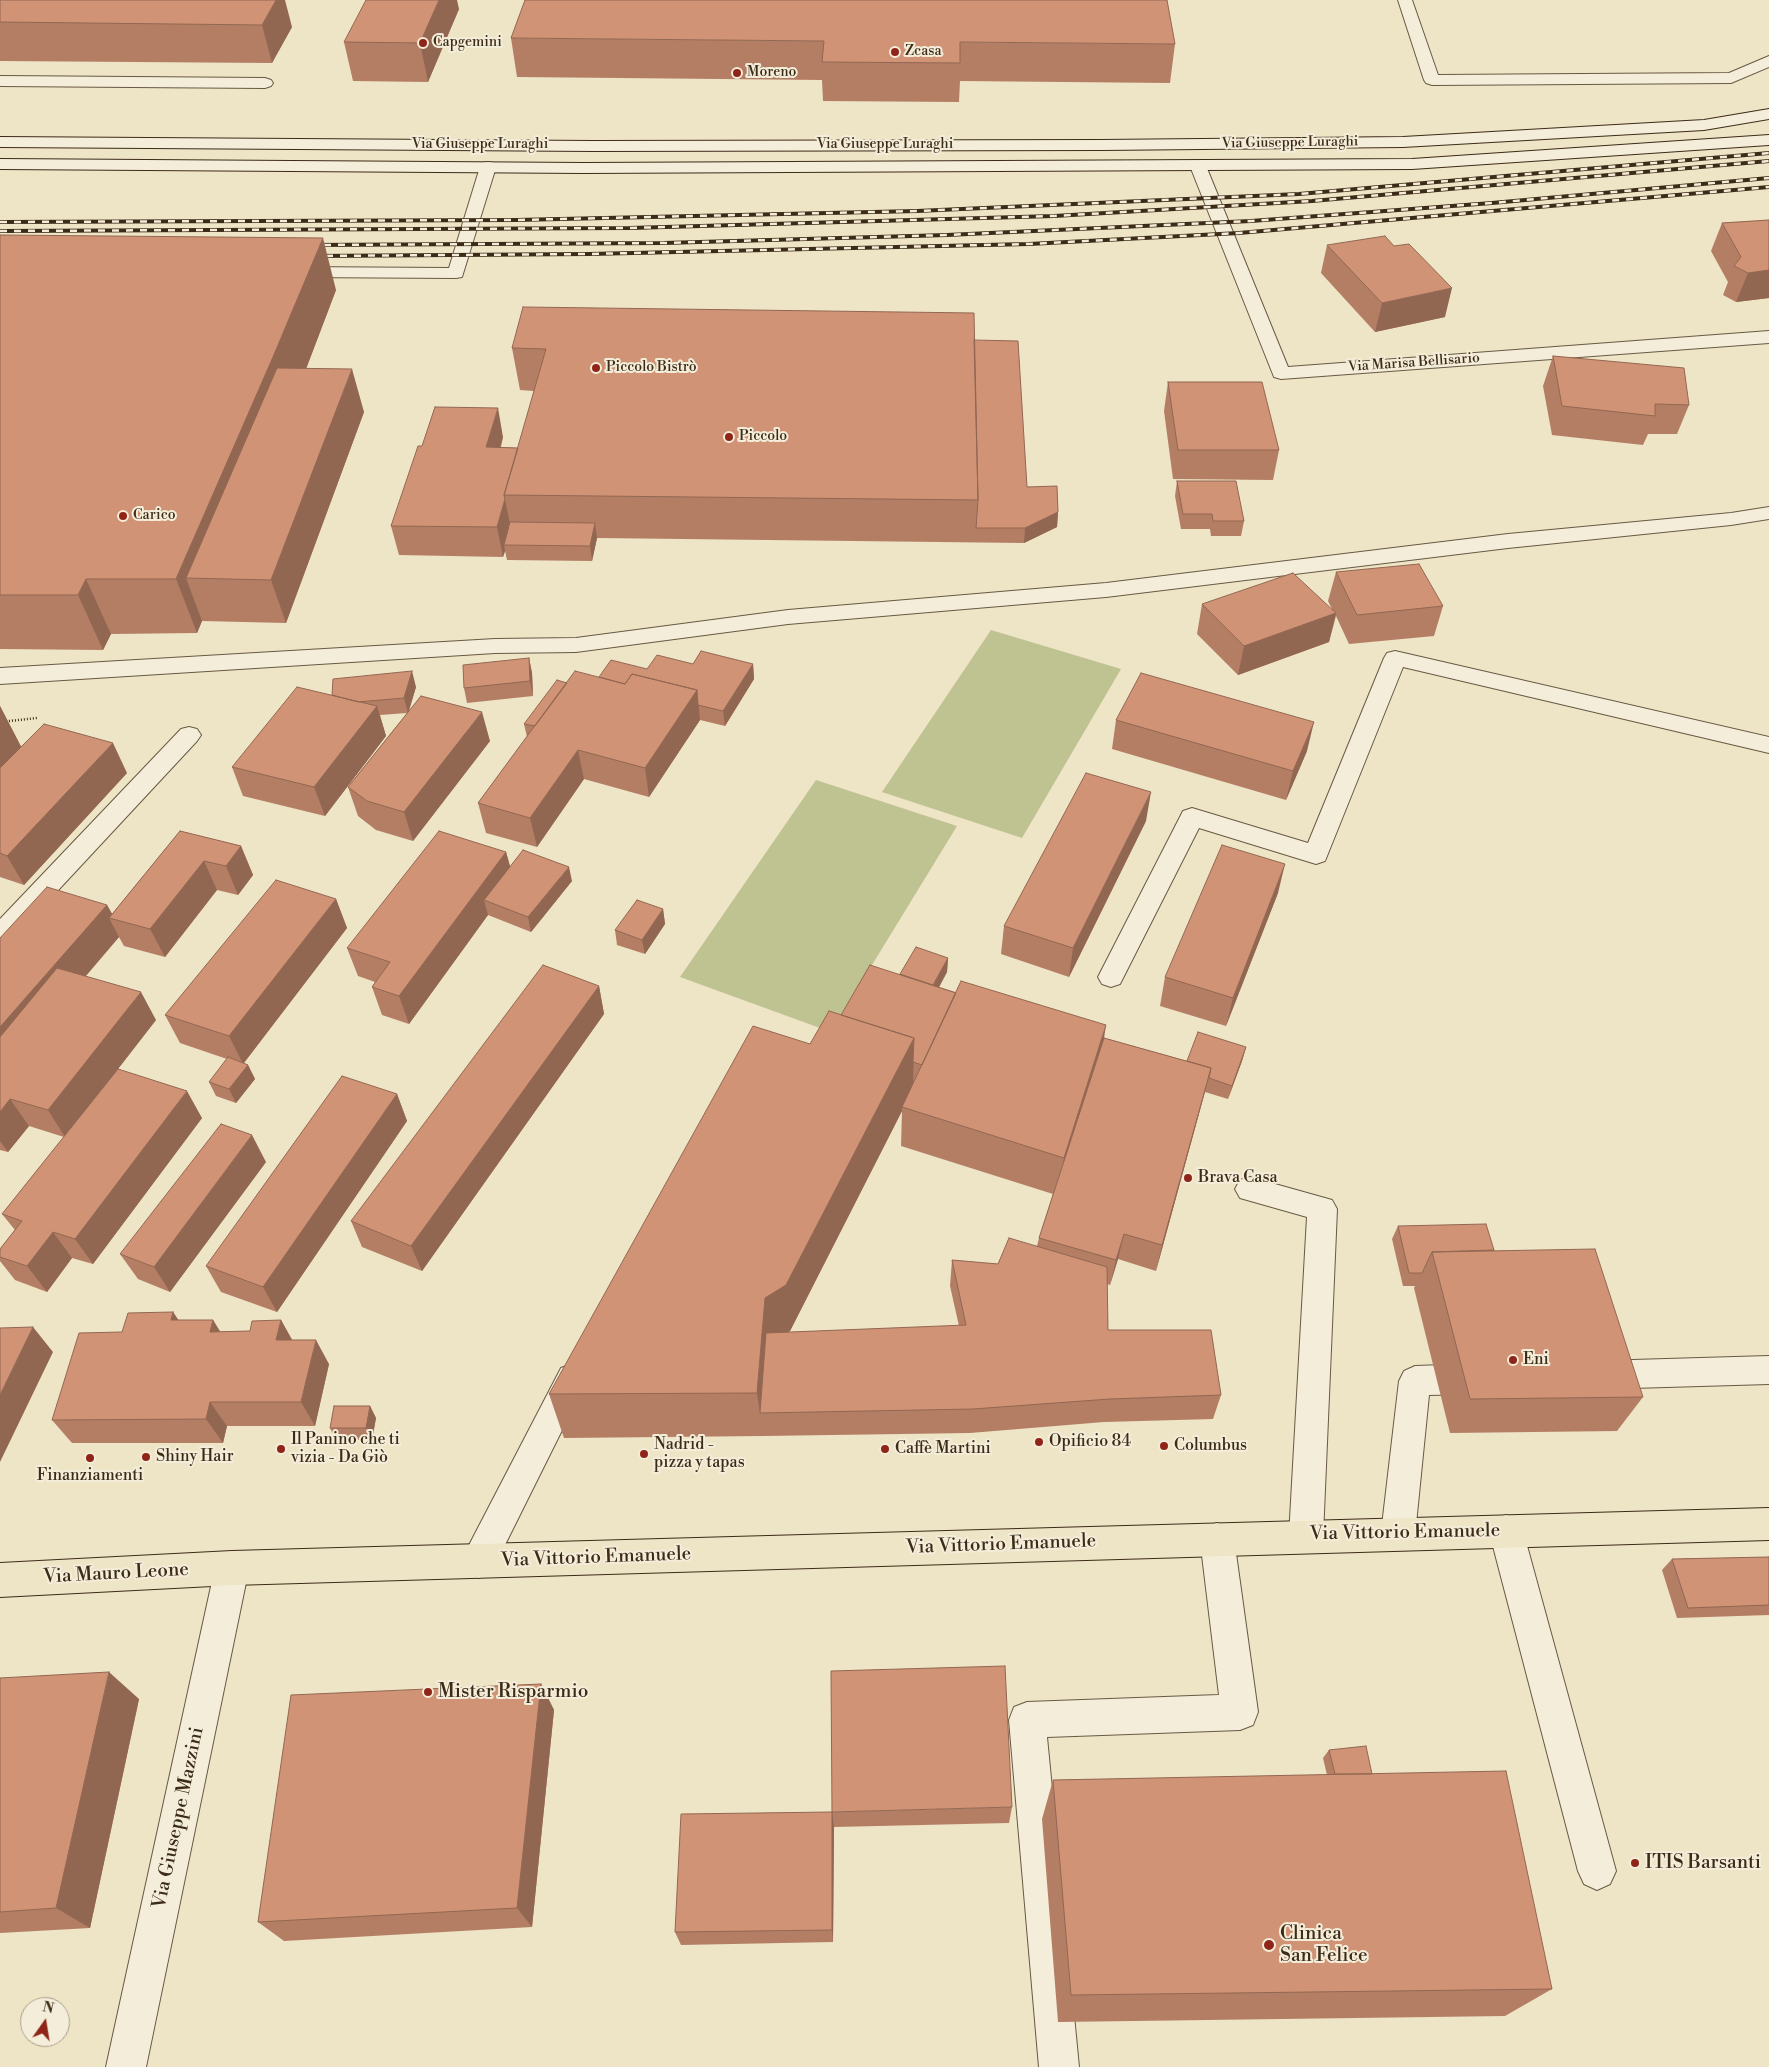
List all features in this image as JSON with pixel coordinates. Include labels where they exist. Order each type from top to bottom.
[{"type":"main road","name":"Via Vittorio Emanuele","points":[[232,1568],[1506,1530],[1769,1524]]},
{"type":"main road","name":"Via Mauro Leone","points":[[0,1580],[232,1568]]},
{"type":"street","points":[[1405,0],[1432,80],[1731,78],[1769,61]]},
{"type":"street","points":[[0,81],[264,83]]},
{"type":"street","name":"Via Giuseppe Luraghi","points":[[0,142],[574,146],[1101,145],[1403,142],[1704,126],[1769,114]]},
{"type":"street","name":"Via Giuseppe Luraghi","points":[[0,164],[488,167],[1412,164],[1769,140]]},
{"type":"street","points":[[1740,142],[1769,144]]},
{"type":"street","name":"Via Marisa Bellisario","points":[[1198,166],[1282,372],[1769,337]]},
{"type":"street","points":[[278,272],[456,273],[488,167]]},
{"type":"street","points":[[0,676],[495,646],[576,644],[788,617],[1106,590],[1498,542],[1731,519],[1769,513]]},
{"type":"street","points":[[1111,977],[1192,817],[1316,855],[1395,658],[1769,745]]},
{"type":"street","points":[[0,936],[189,735]]},
{"type":"street","points":[[1250,1189],[1322,1209],[1306,1536]]},
{"type":"street","points":[[479,1561],[586,1349]]},
{"type":"street","points":[[1572,1376],[1769,1370]]},
{"type":"street","points":[[1398,1534],[1415,1381],[1504,1378]]},
{"type":"street","points":[[1506,1530],[1597,1871]]},
{"type":"street","points":[[1058,2067],[1027,1720],[1240,1712],[1230,1654],[1217,1539]]},
{"type":"street","name":"Via Giuseppe Mazzini","points":[[126,2067],[232,1568]]},
{"type":"green space","points":[[991,630],[1121,669],[1022,838],[882,792]]},
{"type":"green space","points":[[816,780],[957,826],[831,1032],[680,977]]},
{"type":"building","points":[[0,0],[276,0],[262,25],[0,22]]},
{"type":"building","points":[[366,0],[439,0],[420,43],[344,42]]},
{"type":"building","points":[[525,0],[1167,0],[1175,44],[960,42],[960,63],[822,62],[824,41],[511,38]]},
{"type":"building","points":[[1769,220],[1769,270],[1748,273],[1734,266],[1741,257],[1722,223]]},
{"type":"building","name":"Carico","points":[[0,235],[323,238],[176,579],[86,579],[78,595],[0,595]]},
{"type":"building","points":[[1385,236],[1394,246],[1409,244],[1452,288],[1382,303],[1327,245]]},
{"type":"building","points":[[523,307],[974,313],[978,500],[504,495],[546,349],[512,348]]},
{"type":"building","points":[[974,340],[1018,341],[1027,487],[1057,486],[1058,512],[1025,528],[976,528],[978,500]]},
{"type":"building","points":[[1553,356],[1684,368],[1689,405],[1655,404],[1655,416],[1562,406]]},
{"type":"building","points":[[277,368],[352,369],[271,580],[186,578]]},
{"type":"building","points":[[1168,382],[1262,382],[1279,450],[1178,450]]},
{"type":"building","points":[[435,407],[498,408],[486,447],[518,448],[497,527],[391,526],[418,446],[422,446]]},
{"type":"building","points":[[1177,481],[1236,481],[1244,521],[1213,521],[1212,514],[1183,514]]},
{"type":"building","points":[[510,522],[595,523],[590,546],[504,545]]},
{"type":"building","points":[[1419,564],[1443,606],[1357,615],[1336,572]]},
{"type":"building","points":[[1293,573],[1336,613],[1244,646],[1202,604]]},
{"type":"building","points":[[701,651],[753,664],[723,711],[698,705],[697,690],[632,674],[625,684],[599,677],[611,660],[647,669],[657,655],[693,664]]},
{"type":"building","points":[[529,658],[530,681],[464,688],[463,665]]},
{"type":"building","points":[[412,671],[404,698],[358,702],[332,695],[333,679]]},
{"type":"building","points":[[575,671],[625,684],[632,674],[697,690],[645,768],[578,750],[530,818],[478,803]]},
{"type":"building","points":[[1141,673],[1314,722],[1293,771],[1116,720]]},
{"type":"building","points":[[557,680],[567,683],[535,726],[524,724]]},
{"type":"building","points":[[297,687],[377,706],[314,787],[232,767]]},
{"type":"building","points":[[421,696],[482,712],[404,812],[367,801],[348,787]]},
{"type":"building","points":[[44,724],[113,743],[7,856],[0,853],[0,768]]},
{"type":"building","points":[[1086,773],[1151,792],[1073,948],[1004,926]]},
{"type":"building","points":[[180,831],[241,846],[226,866],[204,861],[150,929],[109,918]]},
{"type":"building","points":[[439,831],[506,852],[399,996],[372,987],[390,962],[347,948]]},
{"type":"building","points":[[1222,845],[1285,864],[1233,998],[1165,977]]},
{"type":"building","points":[[523,850],[569,867],[528,917],[484,900]]},
{"type":"building","points":[[276,880],[336,899],[229,1036],[165,1015]]},
{"type":"building","points":[[47,887],[107,905],[0,1027],[0,938]]},
{"type":"building","points":[[637,900],[663,909],[642,940],[615,930]]},
{"type":"building","points":[[916,947],[948,958],[933,985],[900,974]]},
{"type":"building","points":[[543,965],[599,986],[411,1246],[351,1221]]},
{"type":"building","points":[[870,965],[956,993],[922,1065],[913,1062],[914,1038],[841,1015]]},
{"type":"building","points":[[57,968],[141,992],[48,1110],[10,1099],[0,1112],[0,1037]]},
{"type":"building","points":[[961,981],[1106,1025],[1064,1158],[902,1107]]},
{"type":"building","points":[[829,1011],[914,1038],[786,1285],[765,1298],[757,1393],[549,1394],[753,1026],[810,1044]]},
{"type":"building","points":[[1198,1032],[1246,1047],[1232,1086],[1209,1078],[1211,1068],[1187,1061]]},
{"type":"building","points":[[1104,1038],[1211,1068],[1162,1245],[1124,1234],[1116,1260],[1039,1238]]},
{"type":"building","points":[[228,1057],[248,1065],[229,1089],[209,1082]]},
{"type":"building","points":[[118,1069],[187,1091],[75,1239],[53,1232],[27,1266],[0,1257],[0,1249],[22,1221],[2,1214]]},
{"type":"building","points":[[342,1076],[397,1094],[263,1287],[206,1266]]},
{"type":"building","points":[[221,1124],[252,1135],[154,1267],[120,1254]]},
{"type":"building","points":[[1486,1224],[1494,1250],[1432,1252],[1422,1273],[1409,1273],[1398,1226]]},
{"type":"building","points":[[1009,1238],[1107,1267],[1108,1330],[1211,1330],[1221,1395],[1110,1399],[973,1409],[760,1413],[766,1333],[966,1325],[952,1260],[998,1264]]},
{"type":"building","name":"Eni","points":[[1595,1249],[1643,1397],[1470,1399],[1432,1252]]},
{"type":"building","points":[[173,1312],[171,1320],[213,1320],[210,1332],[250,1331],[252,1321],[281,1320],[276,1340],[316,1340],[301,1402],[210,1402],[206,1419],[52,1420],[79,1333],[122,1332],[128,1313]]},
{"type":"building","points":[[33,1327],[0,1395],[0,1328]]},
{"type":"building","points":[[334,1406],[370,1406],[366,1428],[330,1428]]},
{"type":"building","points":[[1769,1557],[1769,1605],[1688,1608],[1672,1559]]},
{"type":"building","points":[[1005,1666],[1012,1807],[832,1812],[831,1671]]},
{"type":"building","points":[[109,1672],[56,1908],[0,1912],[0,1678]]},
{"type":"building","points":[[541,1684],[517,1908],[258,1922],[291,1695]]},
{"type":"building","points":[[1366,1746],[1372,1774],[1335,1774],[1329,1750]]},
{"type":"building","points":[[1506,1771],[1552,1989],[1071,1995],[1053,1780]]},
{"type":"building","points":[[832,1812],[832,1930],[675,1932],[681,1814]]},
{"type":"railway","points":[[0,222],[516,220],[917,211],[1299,194],[1769,153]]},
{"type":"railway","points":[[0,231],[630,228],[1054,216],[1312,201],[1769,161]]},
{"type":"railway","points":[[310,245],[664,243],[947,235],[1251,221],[1492,203],[1769,178]]},
{"type":"railway","points":[[312,256],[589,254],[1029,244],[1239,233],[1769,187]]},
{"type":"place","name":"Capgemini","points":[[423,43]]},
{"type":"place","name":"Zcasa","points":[[895,52]]},
{"type":"place","name":"Moreno","points":[[737,73]]},
{"type":"place","name":"Piccolo Bistrò","points":[[596,368]]},
{"type":"place","name":"Piccolo","points":[[729,437]]},
{"type":"place","name":"Carico","points":[[123,516]]},
{"type":"place","name":"Brava Casa","points":[[1188,1178]]},
{"type":"place","name":"Eni","points":[[1513,1360]]},
{"type":"place","name":"Opificio 84","points":[[1039,1442]]},
{"type":"place","name":"Columbus","points":[[1164,1446]]},
{"type":"place","name":"Il Panino che ti vizia - Da Giò","points":[[281,1449]]},
{"type":"place","name":"Caffè Martini","points":[[885,1449]]},
{"type":"place","name":"Nadrid - pizza y tapas","points":[[644,1454]]},
{"type":"place","name":"Shiny Hair","points":[[146,1457]]},
{"type":"place","name":"Finanziamenti","points":[[90,1458]]},
{"type":"place","name":"Mister Risparmio","points":[[428,1692]]},
{"type":"place","name":"ITIS Barsanti","points":[[1635,1863]]},
{"type":"place","name":"Clinica San Felice","points":[[1269,1945]]}]
